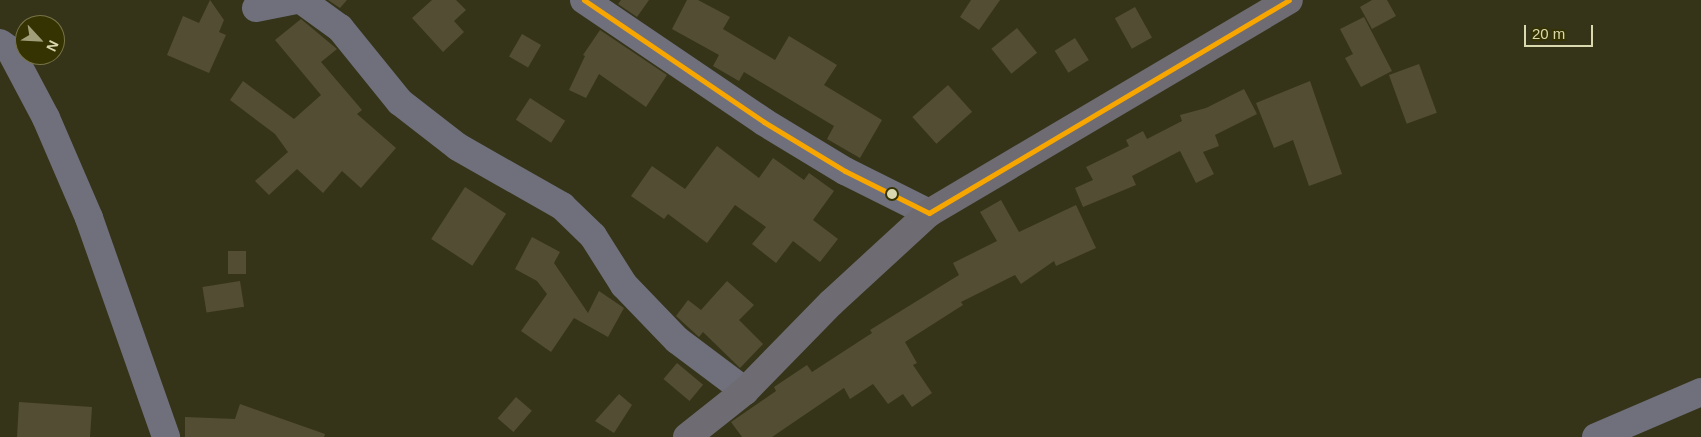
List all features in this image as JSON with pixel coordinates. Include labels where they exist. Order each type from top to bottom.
[{"type":"main road","points":[[687,437],[745,392],[831,302],[929,213],[1289,0]]},
{"type":"street","points":[[256,8],[296,0]]},
{"type":"street","points":[[302,0],[340,28],[400,102],[458,147],[562,206],[593,236],[624,285],[677,340],[745,392]]},
{"type":"street","points":[[584,0],[764,122],[845,170],[929,213]]},
{"type":"street","points":[[0,43],[10,50],[46,118],[89,218],[166,437]]},
{"type":"street","points":[[1596,437],[1701,392]]},
{"type":"building","points":[[210,0],[224,20],[219,32],[226,35],[209,73],[167,55],[183,16],[199,23]]},
{"type":"building","points":[[328,0],[347,0],[340,8]]},
{"type":"building","points":[[432,0],[456,0],[466,10],[454,21],[464,32],[443,52],[412,18]]},
{"type":"building","points":[[621,0],[649,0],[637,17],[618,4]]},
{"type":"building","points":[[687,0],[698,0],[730,17],[723,29],[775,60],[789,36],[837,65],[824,85],[882,120],[860,158],[827,139],[834,126],[744,72],[739,81],[713,66],[719,55],[672,29]]},
{"type":"building","points":[[971,0],[1000,0],[979,30],[960,17]]},
{"type":"building","points":[[1372,0],[1387,0],[1396,16],[1372,29],[1360,7]]},
{"type":"building","points":[[1135,7],[1152,38],[1132,49],[1115,18]]},
{"type":"building","points":[[1364,17],[1392,71],[1361,87],[1345,58],[1353,54],[1340,29]]},
{"type":"building","points":[[301,19],[337,49],[321,62],[362,110],[357,114],[396,148],[361,188],[342,171],[323,193],[297,169],[269,195],[255,181],[288,152],[275,134],[230,100],[243,81],[294,119],[321,95],[275,40]]},
{"type":"building","points":[[1017,28],[1037,53],[1011,74],[991,49]]},
{"type":"building","points":[[600,30],[667,75],[646,107],[599,74],[586,98],[569,90],[585,56],[583,55]]},
{"type":"building","points":[[522,34],[541,45],[528,68],[509,57]]},
{"type":"building","points":[[1075,38],[1089,60],[1068,73],[1055,51]]},
{"type":"building","points":[[1419,64],[1437,113],[1407,124],[1389,75]]},
{"type":"building","points":[[1310,81],[1342,174],[1309,186],[1293,140],[1274,148],[1256,103]]},
{"type":"building","points":[[948,85],[972,112],[936,144],[912,117]]},
{"type":"building","points":[[1244,89],[1257,114],[1215,135],[1219,146],[1203,152],[1214,174],[1196,183],[1180,151],[1132,176],[1136,185],[1083,207],[1075,188],[1093,180],[1086,167],[1129,146],[1126,140],[1143,131],[1147,139],[1182,121],[1180,115],[1206,108]]},
{"type":"building","points":[[530,98],[565,121],[551,143],[516,120]]},
{"type":"building","points":[[717,146],[759,178],[773,158],[804,180],[809,173],[834,191],[813,220],[838,239],[820,262],[793,241],[776,263],[752,244],[766,227],[735,205],[707,243],[668,214],[664,219],[631,196],[652,166],[685,189]]},
{"type":"building","points":[[465,187],[506,214],[472,266],[431,239]]},
{"type":"building","points":[[1001,200],[1019,232],[1076,205],[1096,248],[1056,266],[1054,261],[1021,284],[1015,275],[961,302],[963,305],[905,342],[917,363],[913,365],[932,393],[912,407],[903,394],[888,404],[873,384],[850,399],[844,388],[772,437],[742,437],[731,422],[776,391],[774,387],[807,365],[812,372],[872,333],[870,330],[959,275],[953,263],[997,241],[980,212]]},
{"type":"building","points":[[532,237],[560,252],[554,263],[588,313],[599,291],[624,308],[608,337],[574,318],[551,352],[521,331],[547,294],[537,281],[515,269]]},
{"type":"building","points":[[228,251],[246,251],[246,274],[228,274]]},
{"type":"building","points":[[240,281],[244,307],[207,313],[202,287]]},
{"type":"building","points":[[727,281],[754,305],[739,320],[763,344],[740,368],[703,332],[699,337],[676,316],[688,300],[701,310]]},
{"type":"building","points":[[677,363],[703,385],[690,401],[664,379]]},
{"type":"building","points":[[619,394],[632,405],[614,433],[595,421]]},
{"type":"building","points":[[516,397],[532,411],[513,432],[498,418]]},
{"type":"building","points":[[19,402],[92,407],[90,437],[17,437]]},
{"type":"building","points":[[240,404],[325,434],[324,437],[185,437],[185,417],[235,419]]},
{"type":"transit line","points":[[584,0],[764,122],[845,171],[929,213],[1289,0]]}]
